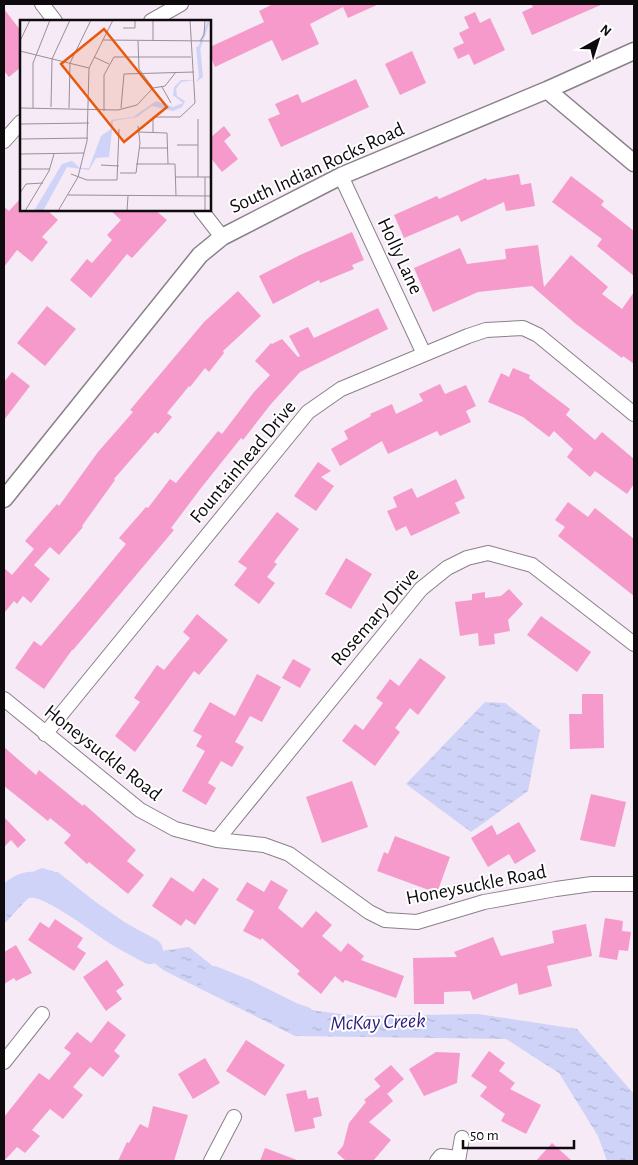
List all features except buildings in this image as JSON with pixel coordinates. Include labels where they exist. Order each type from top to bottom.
[{"type":"street","points":[[42,4],[54,20]]},
{"type":"street","points":[[153,20],[182,4]]},
{"type":"street","name":"South Indian Rocks Road","points":[[4,499],[200,255],[222,237],[341,176],[547,90],[634,51]]},
{"type":"street","points":[[547,90],[634,163]]},
{"type":"street","points":[[4,141],[20,123]]},
{"type":"street","name":"Holly Lane","points":[[341,176],[424,354]]},
{"type":"street","points":[[202,211],[222,237]]},
{"type":"street","name":"Fountainhead Drive","points":[[45,734],[308,412],[341,389],[486,330],[523,328],[538,335],[634,414]]},
{"type":"street","name":"Rosemary Drive","points":[[217,840],[421,589],[447,568],[468,558],[488,553],[532,565],[634,644]]},
{"type":"street","name":"Honeysuckle Road","points":[[4,699],[140,810],[175,829],[217,840],[264,845],[289,854],[368,912],[385,920],[417,922],[484,902],[556,889],[592,884],[634,884]]},
{"type":"street","points":[[4,1062],[42,1014]]},
{"type":"street","points":[[211,1161],[234,1117]]},
{"type":"street","points":[[439,1159],[450,1157],[457,1161],[462,1138]]},
{"type":"water","points":[[485,702],[505,703],[540,730],[528,791],[471,832],[406,784]]},
{"type":"water","points":[[42,868],[59,873],[131,930],[154,952],[189,947],[260,1004],[358,1016],[478,1014],[577,1029],[634,1094],[634,1161],[607,1161],[598,1136],[559,1073],[506,1039],[295,1036],[163,970],[100,918],[57,894],[30,896],[4,924],[5,896],[23,876]]},
{"type":"waterway","name":"McKay Creek","points":[[4,902],[22,887],[29,885],[49,889],[116,932],[150,951]]},
{"type":"waterway","name":"McKay Creek","points":[[213,979],[303,1019]]}]
